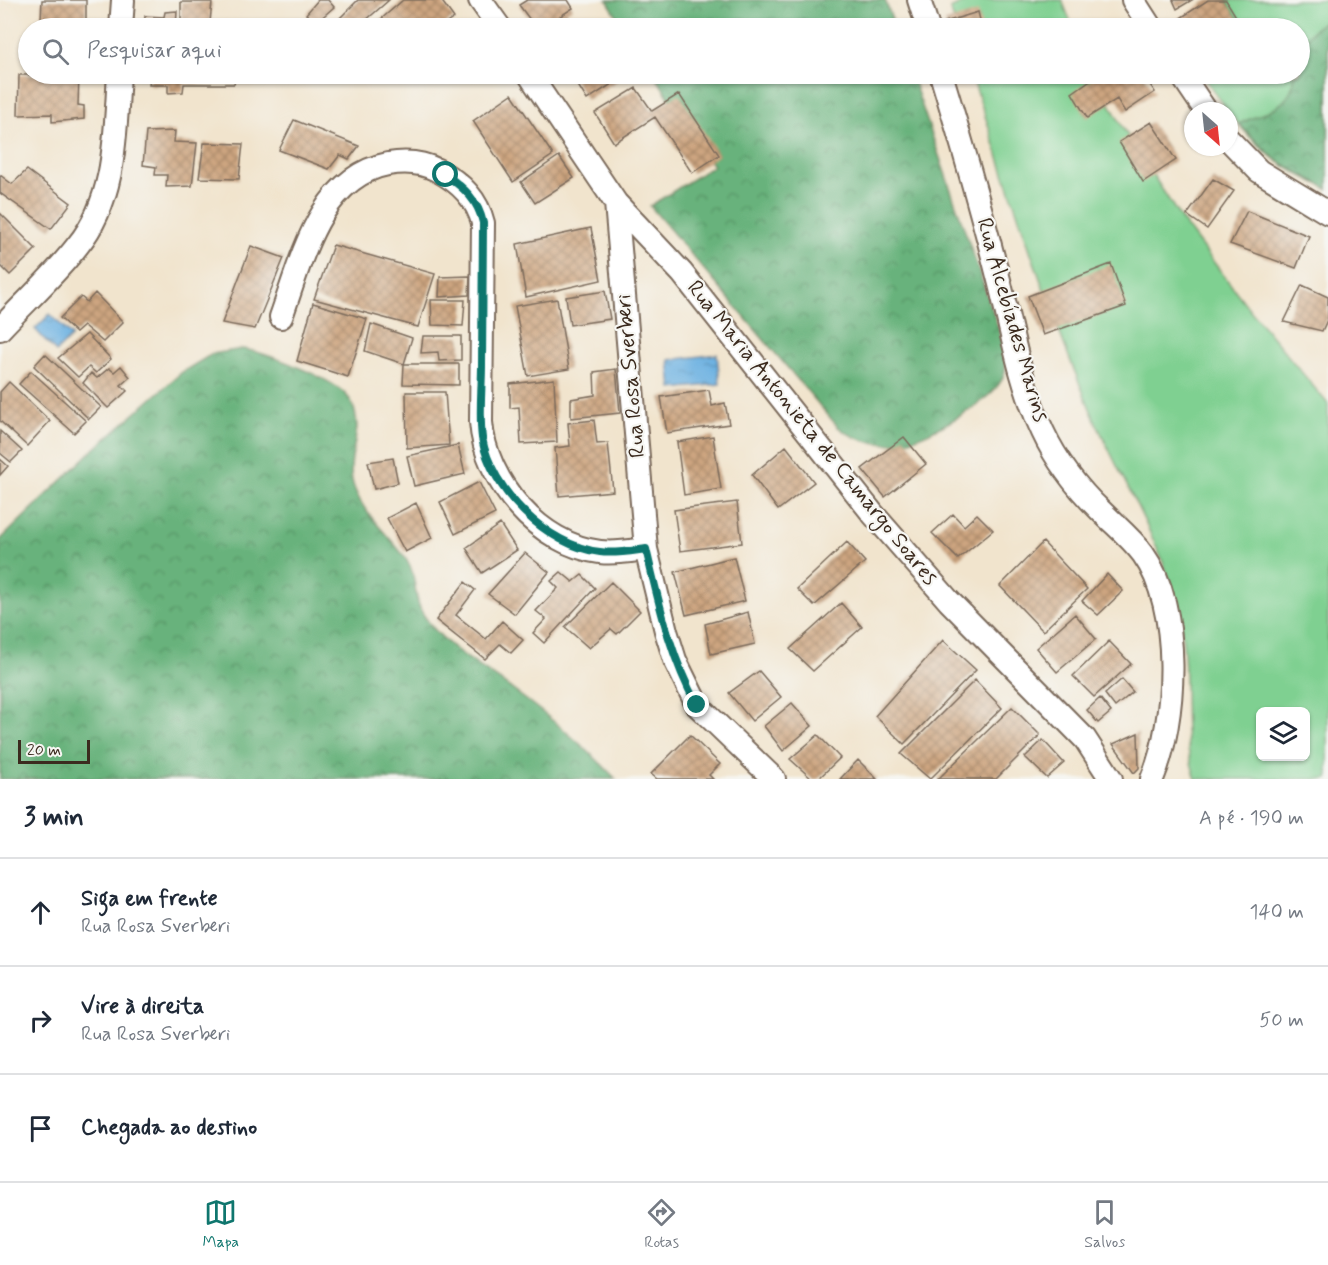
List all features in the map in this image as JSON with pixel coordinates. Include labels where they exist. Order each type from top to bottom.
[{"type":"street","points":[[122,18],[123,0]]},
{"type":"street","points":[[480,0],[493,18]]},
{"type":"street","points":[[919,0],[925,18]]},
{"type":"street","points":[[1133,0],[1145,18]]},
{"type":"street","points":[[0,329],[79,245],[96,216],[108,183],[114,152],[118,84]]},
{"type":"street","name":"Rua Maria Antonieta de Camargo Soares","points":[[536,84],[616,203],[682,273],[873,514],[949,601],[1077,730],[1111,779]]},
{"type":"street","name":"Rua Alcebíades Marins","points":[[944,84],[978,199],[1027,390],[1043,432],[1073,481],[1143,554],[1153,569],[1165,602],[1169,646],[1168,694],[1163,740],[1152,779]]},
{"type":"street","points":[[1188,84],[1200,102]]},
{"type":"street","points":[[1238,149],[1259,171],[1328,213]]},
{"type":"street","points":[[281,317],[311,235],[337,194],[371,170],[393,164],[426,165],[446,175],[477,204],[483,223],[482,422],[485,448],[494,471],[523,509],[544,527],[568,542],[600,552],[646,549]]},
{"type":"street","name":"Rua Rosa Sverberi","points":[[616,203],[646,549],[666,631],[675,660],[697,705],[774,779]]},
{"type":"green space","points":[[607,0],[885,0],[891,18],[618,18]]},
{"type":"green space","points":[[968,0],[1062,0],[1069,18],[953,18],[950,9]]},
{"type":"green space","points":[[1226,0],[1328,0],[1328,189],[1291,170],[1261,148],[1238,123],[1238,102],[1221,102],[1209,84],[1310,84],[1310,18],[1238,18]]},
{"type":"green space","points":[[1328,20],[1328,189],[1276,160],[1239,124],[1268,112],[1283,102],[1293,84],[1310,84],[1310,34]]},
{"type":"green space","points":[[660,84],[914,84],[999,330],[1006,364],[1004,375],[998,385],[988,396],[960,416],[928,433],[903,442],[886,444],[869,442],[838,427],[650,206],[713,166]]},
{"type":"green space","points":[[974,84],[1099,84],[1123,128],[1181,219],[1250,310],[1328,404],[1328,779],[1196,779],[1187,742],[1185,667],[1178,611],[1171,583],[1149,530],[1100,431],[1042,286]]},
{"type":"green space","points":[[242,349],[299,367],[329,382],[348,397],[357,423],[351,466],[352,482],[365,509],[410,565],[417,600],[431,626],[453,647],[554,721],[616,779],[0,779],[0,540],[92,451],[182,372],[212,354]]},
{"type":"water","points":[[50,314],[72,336],[56,352],[35,329]]},
{"type":"water","points":[[717,354],[720,384],[672,389],[669,360]]},
{"type":"building","points":[[42,0],[86,0],[86,18],[41,18]]},
{"type":"building","points":[[318,0],[328,0],[334,7],[322,18],[312,18],[306,14]]},
{"type":"building","points":[[358,0],[389,0],[368,18],[340,18]]},
{"type":"building","points":[[403,0],[441,0],[454,18],[382,18]]},
{"type":"building","points":[[527,0],[568,0],[573,8],[558,18],[529,18],[519,5]]},
{"type":"building","points":[[1173,0],[1192,0],[1177,9]]},
{"type":"building","points":[[1208,0],[1226,0],[1237,18],[1181,18]]},
{"type":"building","points":[[181,2],[212,2],[210,18],[181,18]]},
{"type":"building","points":[[177,11],[177,18],[145,18],[145,16],[164,17],[165,12]]},
{"type":"building","points":[[978,12],[980,18],[958,18]]},
{"type":"building","points":[[19,84],[79,84],[78,105],[84,106],[84,119],[52,122],[52,114],[18,115]]},
{"type":"building","points":[[184,84],[183,92],[168,93],[168,85],[149,85]]},
{"type":"building","points":[[577,84],[612,84],[587,100]]},
{"type":"building","points":[[1085,84],[1150,84],[1155,92],[1125,112],[1117,99],[1087,118],[1072,93]]},
{"type":"building","points":[[636,88],[652,111],[679,94],[719,155],[692,173],[655,117],[614,143],[595,113]]},
{"type":"building","points":[[512,94],[553,155],[513,182],[473,121]]},
{"type":"building","points":[[294,120],[359,146],[349,159],[340,155],[329,169],[279,150]]},
{"type":"building","points":[[1151,122],[1176,160],[1143,182],[1119,142]]},
{"type":"building","points":[[175,131],[174,142],[197,143],[192,186],[166,187],[167,175],[155,175],[156,167],[143,165],[146,132]]},
{"type":"building","points":[[204,143],[243,144],[239,179],[199,178]]},
{"type":"building","points":[[559,156],[574,178],[535,203],[521,182]]},
{"type":"building","points":[[27,170],[71,203],[51,229],[0,193],[0,175],[12,184]]},
{"type":"building","points":[[1213,179],[1234,191],[1207,229],[1187,215]]},
{"type":"building","points":[[1247,211],[1309,236],[1296,268],[1230,244]]},
{"type":"building","points":[[0,213],[36,249],[10,275],[0,265]]},
{"type":"building","points":[[591,228],[601,280],[526,297],[517,244]]},
{"type":"building","points":[[333,245],[435,274],[418,327],[314,299]]},
{"type":"building","points":[[251,246],[284,258],[255,329],[222,323]]},
{"type":"building","points":[[1111,264],[1126,306],[1043,335],[1028,296]]},
{"type":"building","points":[[470,276],[469,295],[439,297],[440,277]]},
{"type":"building","points":[[1302,285],[1328,297],[1328,318],[1322,331],[1284,322]]},
{"type":"building","points":[[605,291],[610,319],[570,325],[566,297]]},
{"type":"building","points":[[95,293],[123,322],[103,342],[84,326],[76,333],[60,318],[81,297],[87,302]]},
{"type":"building","points":[[557,299],[569,369],[528,376],[515,306]]},
{"type":"building","points":[[431,300],[465,300],[463,326],[432,325]]},
{"type":"building","points":[[313,303],[367,319],[348,377],[297,361]]},
{"type":"building","points":[[371,324],[412,338],[404,364],[365,351]]},
{"type":"building","points":[[87,334],[111,359],[96,373],[89,367],[78,377],[58,358]]},
{"type":"building","points":[[423,336],[461,336],[461,360],[439,361],[438,352],[421,353]]},
{"type":"building","points":[[45,354],[101,407],[89,419],[34,366]]},
{"type":"building","points":[[404,364],[459,364],[459,385],[403,384]]},
{"type":"building","points":[[121,366],[130,377],[121,385],[127,391],[108,408],[83,383],[91,373],[97,378],[109,368],[114,372]]},
{"type":"building","points":[[616,369],[620,413],[571,418],[571,399],[595,395],[594,372]]},
{"type":"building","points":[[31,371],[86,421],[74,433],[19,384]]},
{"type":"building","points":[[554,379],[557,442],[521,444],[519,407],[510,408],[510,384]]},
{"type":"building","points":[[9,382],[50,421],[27,446],[0,421],[0,392]]},
{"type":"building","points":[[709,390],[712,406],[725,403],[729,424],[667,433],[661,397]]},
{"type":"building","points":[[406,392],[445,392],[449,445],[407,448]]},
{"type":"building","points":[[594,420],[597,444],[608,443],[613,491],[559,496],[555,448],[570,446],[568,423]]},
{"type":"building","points":[[0,431],[22,451],[11,462],[0,453]]},
{"type":"building","points":[[713,436],[721,489],[684,495],[677,442]]},
{"type":"building","points":[[904,437],[926,464],[885,497],[862,469]]},
{"type":"building","points":[[458,445],[465,474],[414,486],[407,456]]},
{"type":"building","points":[[786,446],[814,482],[778,510],[752,475]]},
{"type":"building","points":[[393,458],[398,483],[374,489],[368,462]]},
{"type":"building","points":[[0,459],[8,466],[0,475]]},
{"type":"building","points":[[479,482],[495,514],[455,534],[440,502]]},
{"type":"building","points":[[737,502],[742,543],[680,551],[674,510]]},
{"type":"building","points":[[416,503],[432,538],[405,552],[387,518]]},
{"type":"building","points":[[953,514],[964,526],[977,514],[993,530],[958,559],[932,533]]},
{"type":"building","points":[[500,524],[517,550],[482,573],[466,548]]},
{"type":"building","points":[[847,542],[865,562],[814,606],[797,589]]},
{"type":"building","points":[[1043,542],[1087,589],[1043,631],[1000,586]]},
{"type":"building","points":[[525,553],[549,572],[515,614],[488,594]]},
{"type":"building","points":[[734,557],[745,601],[686,615],[675,572]]},
{"type":"building","points":[[561,572],[573,582],[582,575],[595,588],[544,643],[533,633],[546,619],[536,611],[558,588],[551,581]]},
{"type":"building","points":[[1107,574],[1123,591],[1098,615],[1082,601]]},
{"type":"building","points":[[465,582],[475,590],[456,615],[486,639],[502,621],[523,640],[511,653],[500,644],[485,659],[436,620]]},
{"type":"building","points":[[611,582],[640,611],[617,634],[611,629],[589,648],[565,627]]},
{"type":"building","points":[[841,603],[862,627],[813,671],[790,649]]},
{"type":"building","points":[[748,612],[755,644],[711,654],[705,624]]},
{"type":"building","points":[[1075,614],[1096,639],[1057,672],[1036,648]]},
{"type":"building","points":[[943,640],[976,670],[904,744],[875,716]]},
{"type":"building","points":[[1109,641],[1131,664],[1094,697],[1073,676]]},
{"type":"building","points":[[759,671],[781,697],[752,721],[729,693]]},
{"type":"building","points":[[1122,679],[1133,692],[1115,707],[1105,694]]},
{"type":"building","points":[[975,680],[1002,708],[930,779],[901,754]]},
{"type":"building","points":[[1100,698],[1111,712],[1098,723],[1087,710]]},
{"type":"building","points":[[792,703],[812,726],[783,751],[764,726]]},
{"type":"building","points":[[1012,707],[1040,735],[996,779],[938,779]]},
{"type":"building","points":[[1138,733],[1139,768],[1134,773],[1113,744]]},
{"type":"building","points":[[690,735],[720,764],[709,775],[713,779],[657,779],[651,774]]},
{"type":"building","points":[[818,735],[840,758],[818,779],[812,779],[790,759]]},
{"type":"building","points":[[1043,740],[1064,763],[1047,778],[1025,757]]},
{"type":"building","points":[[858,760],[877,779],[840,779]]},
{"type":"route","points":[[446,175],[462,187],[477,204],[483,223],[482,437],[488,459],[501,482],[523,509],[557,536],[578,546],[600,552],[646,549],[675,660],[697,705]]}]
